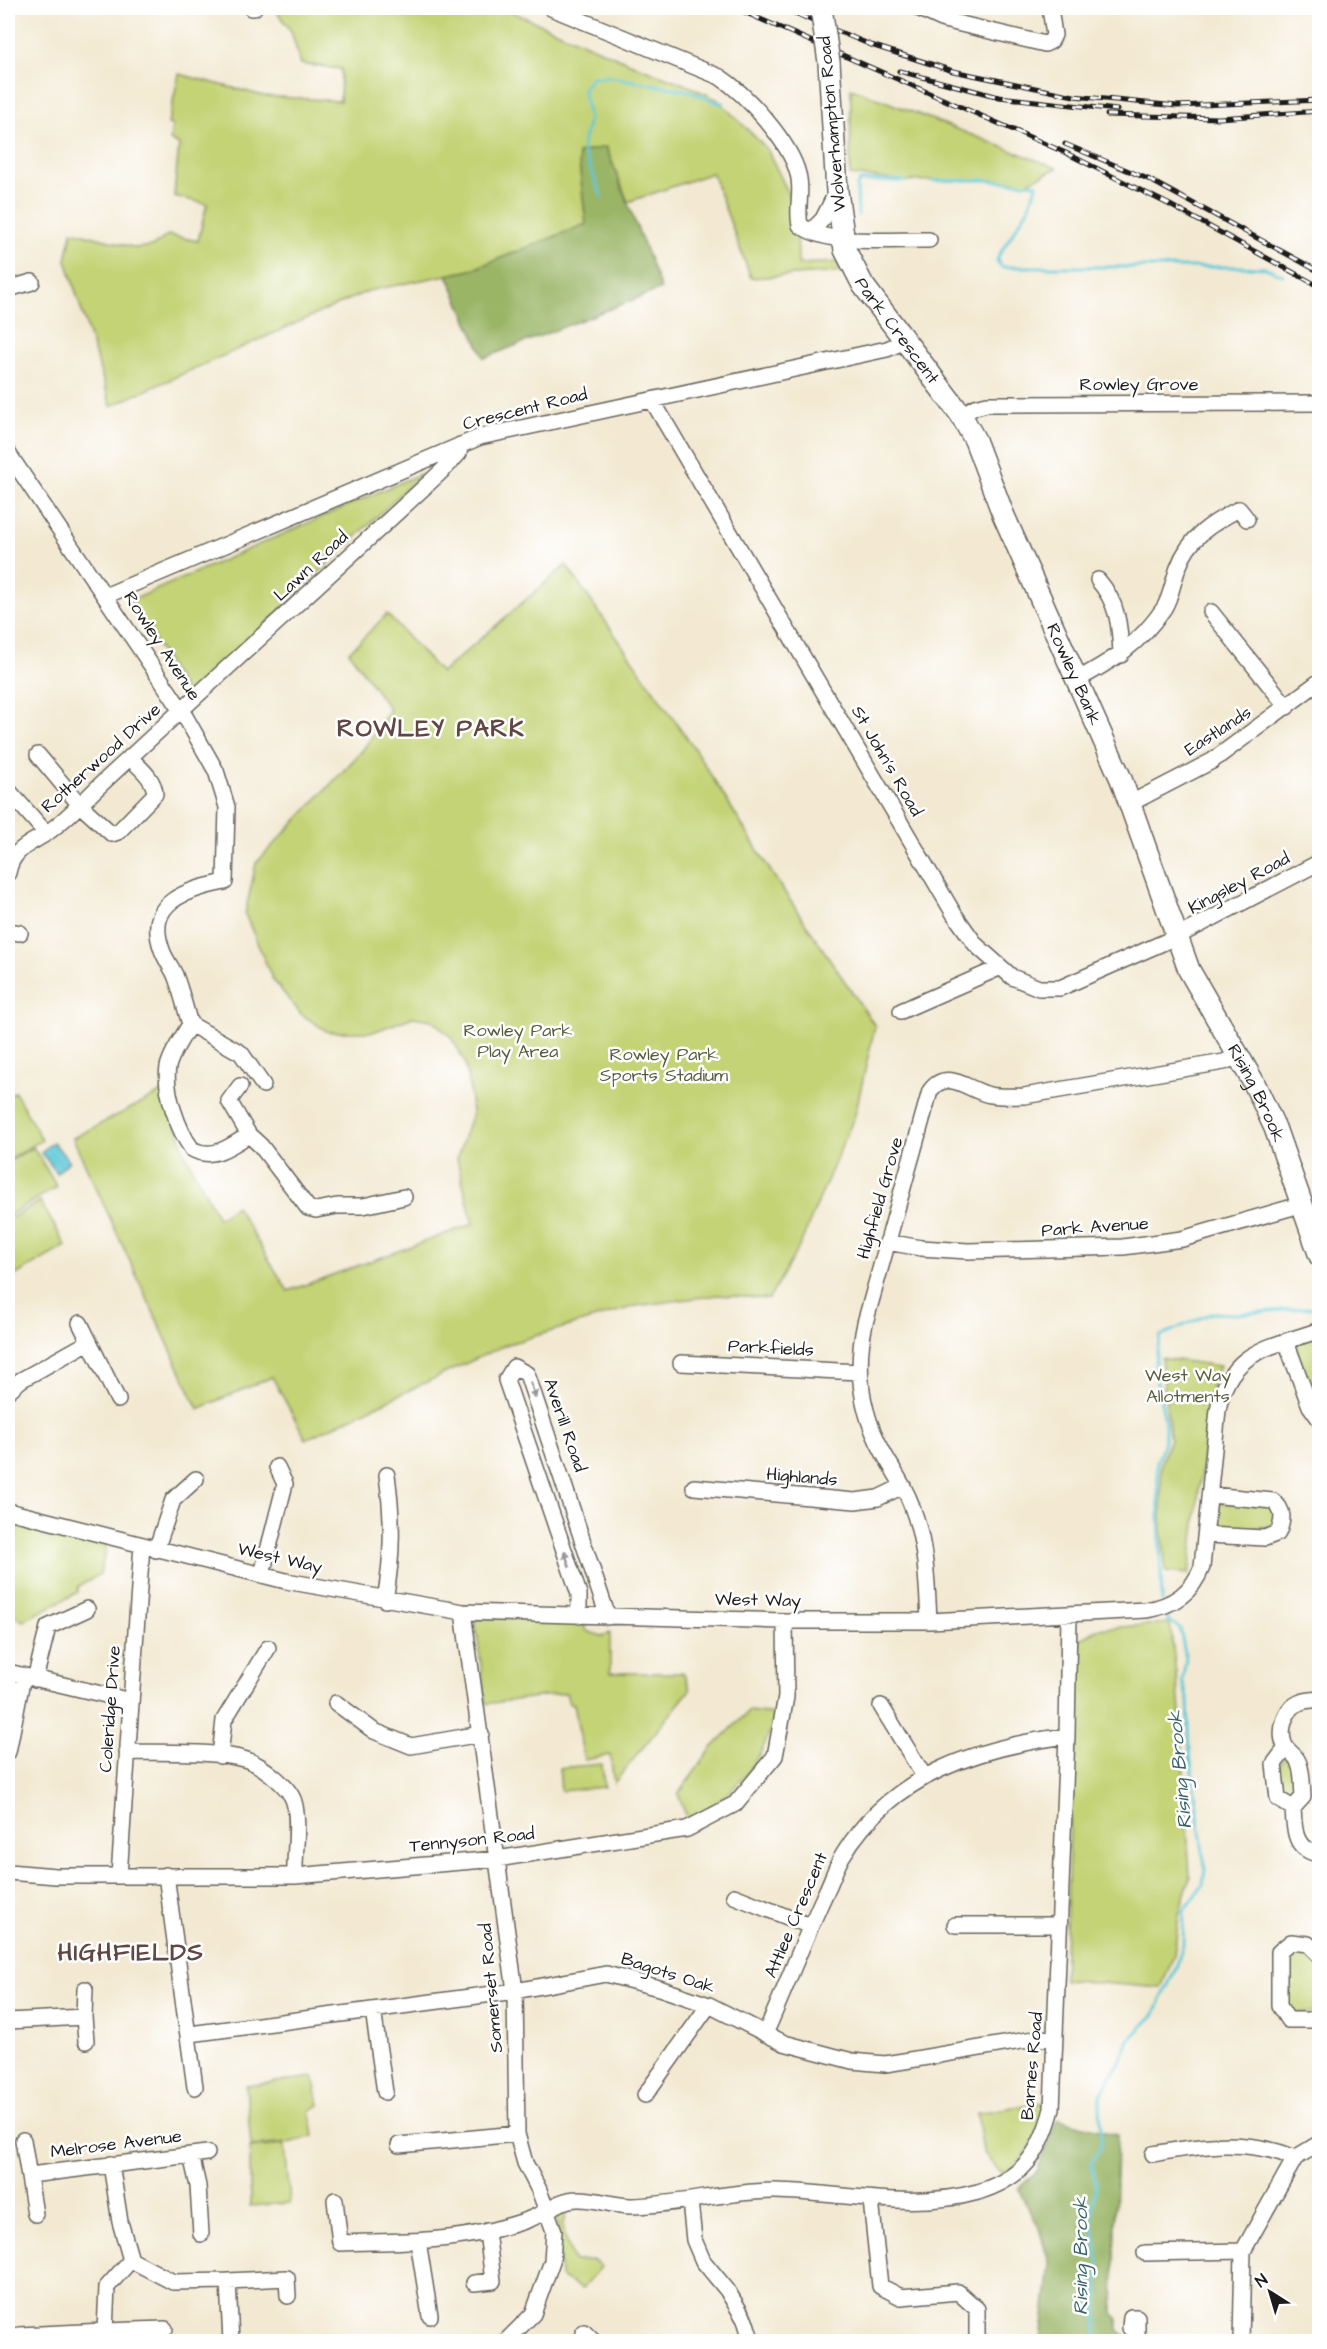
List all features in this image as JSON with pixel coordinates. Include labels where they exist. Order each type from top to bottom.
[{"type":"highway","name":"Wolverhampton Road","points":[[821,8],[829,62],[837,191],[843,240]]},
{"type":"highway","name":"Park Crescent","points":[[843,240],[851,264],[863,285],[961,415]]},
{"type":"highway","name":"Rowley Bank","points":[[961,415],[975,440],[1003,514],[1131,803],[1176,937]]},
{"type":"highway","name":"Rising Brook","points":[[1176,937],[1190,970],[1275,1128],[1300,1205],[1320,1256]]},
{"type":"street","points":[[551,8],[720,77],[738,90],[792,158],[799,175],[800,225],[811,231],[843,240],[929,240]]},
{"type":"street","points":[[918,8],[944,20],[1045,44],[1051,41],[1054,35],[1050,8]]},
{"type":"street","points":[[811,231],[823,219],[837,191]]},
{"type":"street","points":[[8,289],[32,282]]},
{"type":"street","name":"Crescent Road","points":[[105,596],[460,445],[501,432],[887,349],[905,341]]},
{"type":"street","name":"St John's Road","points":[[652,400],[954,914],[976,945],[999,968],[1027,985],[1049,990],[1060,988],[1176,937]]},
{"type":"street","name":"Rowley Grove","points":[[961,415],[975,407],[987,404],[1320,403]]},
{"type":"street","name":"Lawn Road","points":[[182,711],[444,470],[459,453],[460,445]]},
{"type":"street","name":"Rowley Avenue","points":[[8,453],[71,550],[105,596],[182,711],[216,771],[227,807],[225,882],[184,893],[167,905],[159,919],[161,949],[176,978],[190,1024]]},
{"type":"street","points":[[1075,681],[1121,655],[1152,624],[1166,605],[1179,565],[1194,538],[1211,524],[1239,509],[1247,519]]},
{"type":"street","points":[[1098,580],[1109,593],[1120,619],[1121,655]]},
{"type":"street","points":[[1211,612],[1287,707]]},
{"type":"street","name":"Eastlands","points":[[1131,803],[1212,761],[1320,681]]},
{"type":"street","name":"Rotherwood Drive","points":[[8,873],[17,853],[31,840],[46,833],[80,805],[182,711]]},
{"type":"street","points":[[38,755],[80,805],[112,834],[118,832],[155,794],[149,777],[130,758]]},
{"type":"street","name":"Rotherwood Drive","points":[[8,790],[46,833]]},
{"type":"street","name":"Kingsley Road","points":[[1176,937],[1320,862]]},
{"type":"street","points":[[901,1011],[999,968]]},
{"type":"street","points":[[249,1135],[208,1155],[192,1149],[185,1140],[169,1088],[168,1065],[190,1024],[241,1053],[262,1085]]},
{"type":"street","name":"Highfield Grove","points":[[929,1621],[924,1547],[903,1486],[870,1425],[863,1401],[859,1372],[865,1323],[930,1091],[938,1083],[950,1079],[991,1095],[1024,1096],[1224,1062],[1238,1056]]},
{"type":"street","points":[[240,1086],[229,1101],[249,1135],[261,1146],[308,1208],[316,1210],[337,1206],[363,1206],[404,1197]]},
{"type":"street","name":"Park Avenue","points":[[887,1242],[921,1248],[968,1251],[1123,1247],[1182,1239],[1300,1205]]},
{"type":"street","points":[[81,1323],[118,1400]]},
{"type":"street","name":"West Way","points":[[8,1511],[149,1548],[262,1574],[385,1600],[463,1612],[785,1621],[929,1621],[1069,1614],[1164,1606],[1187,1592],[1199,1576],[1207,1535],[1218,1410],[1226,1381],[1235,1367],[1248,1356],[1320,1330]]},
{"type":"street","points":[[8,1391],[21,1380],[89,1342]]},
{"type":"street","points":[[1286,1342],[1310,1406],[1320,1420]]},
{"type":"street","name":"Parkfields","points":[[681,1363],[859,1372]]},
{"type":"street","name":"Averill Road","points":[[579,1616],[579,1594],[506,1380],[514,1367],[527,1374],[609,1617]]},
{"type":"street","points":[[262,1574],[285,1484],[277,1467]]},
{"type":"street","points":[[385,1600],[392,1559],[393,1519],[387,1475]]},
{"type":"street","name":"Coleridge Drive","points":[[119,1876],[131,1701],[149,1548],[173,1500],[196,1479]]},
{"type":"street","name":"Highlands","points":[[694,1487],[855,1501],[878,1498],[903,1486]]},
{"type":"street","points":[[1207,1535],[1265,1539],[1278,1533],[1282,1523],[1282,1512],[1273,1501],[1211,1495]]},
{"type":"street","points":[[8,1752],[29,1677],[48,1627],[87,1609]]},
{"type":"street","name":"Somerset Road","points":[[463,1612],[515,1991],[517,2134],[525,2163],[539,2190],[554,2231],[552,2261],[533,2314],[505,2342]]},
{"type":"street","name":"Barnes Road","points":[[335,2200],[340,2243],[418,2241],[487,2231],[533,2218],[564,2200],[577,2199],[631,2205],[776,2191],[871,2200],[950,2197],[977,2192],[1020,2172],[1036,2150],[1046,2130],[1052,2109],[1067,1736],[1069,1614]]},
{"type":"street","name":"Tennyson Road","points":[[8,1872],[30,1875],[295,1876],[497,1859],[687,1829],[735,1804],[775,1756],[786,1697],[785,1621]]},
{"type":"street","points":[[220,1756],[224,1720],[268,1648]]},
{"type":"street","points":[[8,1672],[131,1701]]},
{"type":"street","points":[[1320,1699],[1300,1702],[1286,1717],[1281,1733],[1286,1748],[1296,1755],[1301,1776],[1303,1797],[1293,1808],[1295,1836],[1302,1847],[1311,1853],[1320,1854]]},
{"type":"street","points":[[336,1703],[374,1731],[411,1746],[481,1734]]},
{"type":"street","points":[[881,1706],[924,1776]]},
{"type":"street","name":"Attlee Crescent","points":[[765,2034],[842,1856],[867,1823],[924,1776],[954,1761],[1018,1742],[1067,1736]]},
{"type":"street","points":[[1286,1748],[1274,1764],[1278,1799],[1293,1808]]},
{"type":"street","points":[[127,1752],[220,1756],[248,1760],[284,1785],[291,1794],[295,1808],[295,1876]]},
{"type":"street","points":[[166,1875],[181,1987],[190,2034],[195,2087]]},
{"type":"street","points":[[734,1896],[810,1926]]},
{"type":"street","points":[[955,1925],[1059,1925]]},
{"type":"street","points":[[1320,1956],[1308,1944],[1291,1942],[1279,1952],[1279,2006],[1288,2020],[1312,2020],[1320,2013]]},
{"type":"street","name":"Bagots Oak","points":[[190,2034],[515,1991],[606,1974],[659,1988],[709,2005],[765,2034],[834,2057],[885,2064],[1033,2039],[1055,2038]]},
{"type":"street","points":[[85,1989],[86,2041]]},
{"type":"street","points":[[645,2095],[709,2005]]},
{"type":"street","points":[[373,2010],[385,2092]]},
{"type":"street","points":[[8,2021],[84,2017]]},
{"type":"street","points":[[399,2145],[517,2134]]},
{"type":"street","name":"Melrose Avenue","points":[[23,2140],[35,2214]]},
{"type":"street","points":[[1153,2154],[1228,2143],[1277,2150],[1294,2158]]},
{"type":"street","points":[[1241,2342],[1243,2252],[1294,2158],[1320,2143]]},
{"type":"street","name":"Melrose Avenue","points":[[30,2175],[199,2154],[201,2234]]},
{"type":"street","points":[[111,2164],[120,2222],[131,2260],[173,2282],[287,2278],[288,2296]]},
{"type":"street","points":[[871,2200],[880,2286],[901,2296],[958,2292],[977,2309],[977,2342]]},
{"type":"street","points":[[690,2201],[694,2240],[703,2261],[727,2290],[745,2320],[752,2342]]},
{"type":"street","points":[[474,2283],[493,2281],[487,2231]]},
{"type":"street","points":[[418,2241],[430,2316]]},
{"type":"street","points":[[1145,2253],[1243,2252]]},
{"type":"street","points":[[105,2331],[107,2286],[131,2260]]},
{"type":"street","points":[[228,2281],[231,2342]]},
{"type":"street","points":[[19,2342],[19,2335],[165,2329]]},
{"type":"green space","points":[[274,8],[503,8],[717,99],[767,149],[786,188],[797,218],[798,264],[841,262],[840,272],[751,278],[712,173],[628,202],[606,147],[578,153],[586,224],[471,270],[368,291],[111,406],[66,260],[72,231],[136,248],[153,246],[168,235],[198,241],[207,204],[174,196],[179,145],[170,140],[172,125],[168,124],[179,74],[264,96],[340,101],[341,69],[301,64],[291,31]]},
{"type":"green space","points":[[851,88],[1057,168],[1027,183],[983,180],[905,181],[850,175]]},
{"type":"green space","points":[[606,147],[661,289],[484,358],[447,275],[471,270],[586,224],[578,153]]},
{"type":"green space","points":[[422,473],[189,698],[130,601]]},
{"type":"green space","name":"Rowley Park Sports Stadium","points":[[566,565],[694,748],[777,881],[875,1026],[855,1115],[800,1245],[769,1299],[718,1295],[636,1306],[505,1345],[306,1439],[272,1377],[198,1409],[73,1138],[166,1090],[185,1153],[218,1218],[236,1206],[288,1291],[473,1224],[457,1159],[472,1113],[470,1091],[465,1062],[451,1037],[432,1020],[413,1017],[373,1032],[328,1032],[301,1014],[273,980],[245,914],[256,863],[362,751],[390,710],[349,652],[387,614],[441,673]]},
{"type":"green space","points":[[15,1092],[42,1140],[8,1160],[8,1096]]},
{"type":"green space","points":[[33,1147],[57,1187],[8,1216],[8,1162]]},
{"type":"green space","points":[[40,1201],[66,1246],[9,1279],[8,1220]]},
{"type":"green space","points":[[1319,1335],[1319,1407],[1308,1388],[1295,1343]]},
{"type":"green space","name":"West Way Allotments","points":[[1161,1358],[1220,1366],[1212,1382],[1189,1574],[1166,1572],[1161,1521],[1161,1463],[1170,1439]]},
{"type":"green space","points":[[1216,1502],[1275,1506],[1274,1524],[1252,1528],[1212,1525]]},
{"type":"green space","points":[[15,1523],[107,1545],[100,1574],[78,1587],[78,1592],[23,1621],[8,1611],[8,1560],[11,1560]]},
{"type":"green space","points":[[475,1618],[583,1620],[586,1631],[602,1636],[610,1633],[610,1673],[684,1673],[690,1690],[614,1783],[610,1755],[584,1760],[574,1704],[569,1703],[566,1693],[486,1704]]},
{"type":"green space","points":[[1170,1623],[1179,1699],[1190,1876],[1179,1915],[1174,1955],[1161,1988],[1064,1980],[1077,1642],[1097,1629]]},
{"type":"green space","points":[[749,1711],[776,1714],[755,1762],[735,1786],[709,1808],[693,1818],[686,1815],[678,1794],[712,1748]]},
{"type":"green space","points":[[1285,1756],[1291,1758],[1297,1793],[1291,1800],[1284,1798],[1278,1767]]},
{"type":"green space","points":[[602,1764],[604,1787],[561,1791],[559,1768]]},
{"type":"green space","points":[[1294,1948],[1306,1949],[1319,1962],[1319,2007],[1313,2013],[1294,2013],[1288,2003],[1286,1953]]},
{"type":"green space","points":[[313,2077],[319,2105],[310,2111],[314,2136],[289,2143],[251,2146],[246,2086]]},
{"type":"green space","points":[[1045,2102],[1036,2134],[1026,2154],[1019,2162],[1001,2173],[983,2152],[977,2113]]},
{"type":"green space","points":[[1058,2119],[1117,2135],[1113,2313],[1118,2318],[1118,2330],[1126,2336],[1126,2341],[1041,2341],[1050,2265],[1039,2228],[1018,2189],[1037,2171]]},
{"type":"green space","points":[[285,2145],[290,2203],[250,2206],[250,2148]]},
{"type":"green space","points":[[570,2202],[562,2226],[573,2261],[594,2260],[601,2267],[582,2289],[560,2277],[556,2207]]},
{"type":"water","points":[[53,1142],[69,1161],[57,1173],[41,1152]]},
{"type":"waterway","points":[[602,197],[582,148],[589,119],[583,89],[592,77],[611,77],[689,91],[721,104],[723,102]]},
{"type":"waterway","points":[[933,181],[983,180],[1037,184],[1028,209],[999,255],[997,261],[1002,267],[1240,267],[1266,268],[1283,275]]},
{"type":"waterway","points":[[858,215],[857,186],[860,181],[905,181]]},
{"type":"waterway","name":"Rising Brook","points":[[1162,1601],[1157,1462],[1165,1436],[1165,1425],[1155,1365],[1160,1336],[1212,1313],[1236,1314],[1317,1307]]},
{"type":"waterway","name":"Rising Brook","points":[[1096,2342],[1099,2262],[1092,2219],[1096,2184],[1091,2162],[1101,2148],[1100,2095],[1119,2064],[1129,2040],[1154,2015],[1176,1968],[1183,1944],[1184,1910],[1203,1885],[1205,1868],[1190,1755],[1188,1700],[1182,1681],[1186,1659],[1180,1628],[1168,1620],[1165,1610]]},
{"type":"railway","points":[[735,8],[1066,153],[1170,205],[1320,287]]},
{"type":"railway","points":[[782,8],[871,45],[953,71],[1074,96],[1177,106],[1320,100]]},
{"type":"railway","points":[[899,71],[999,97],[1117,110]]},
{"type":"railway","points":[[1107,115],[1219,118],[1320,111]]},
{"type":"railway","points":[[1065,144],[1148,179],[1320,272]]},
{"type":"district","name":"ROWLEY PARK","points":[[431,729]]},
{"type":"district","name":"HIGHFIELDS","points":[[131,1953]]},
{"type":"park label","name":"Rowley Park Play Area","points":[[518,1040]]}]
